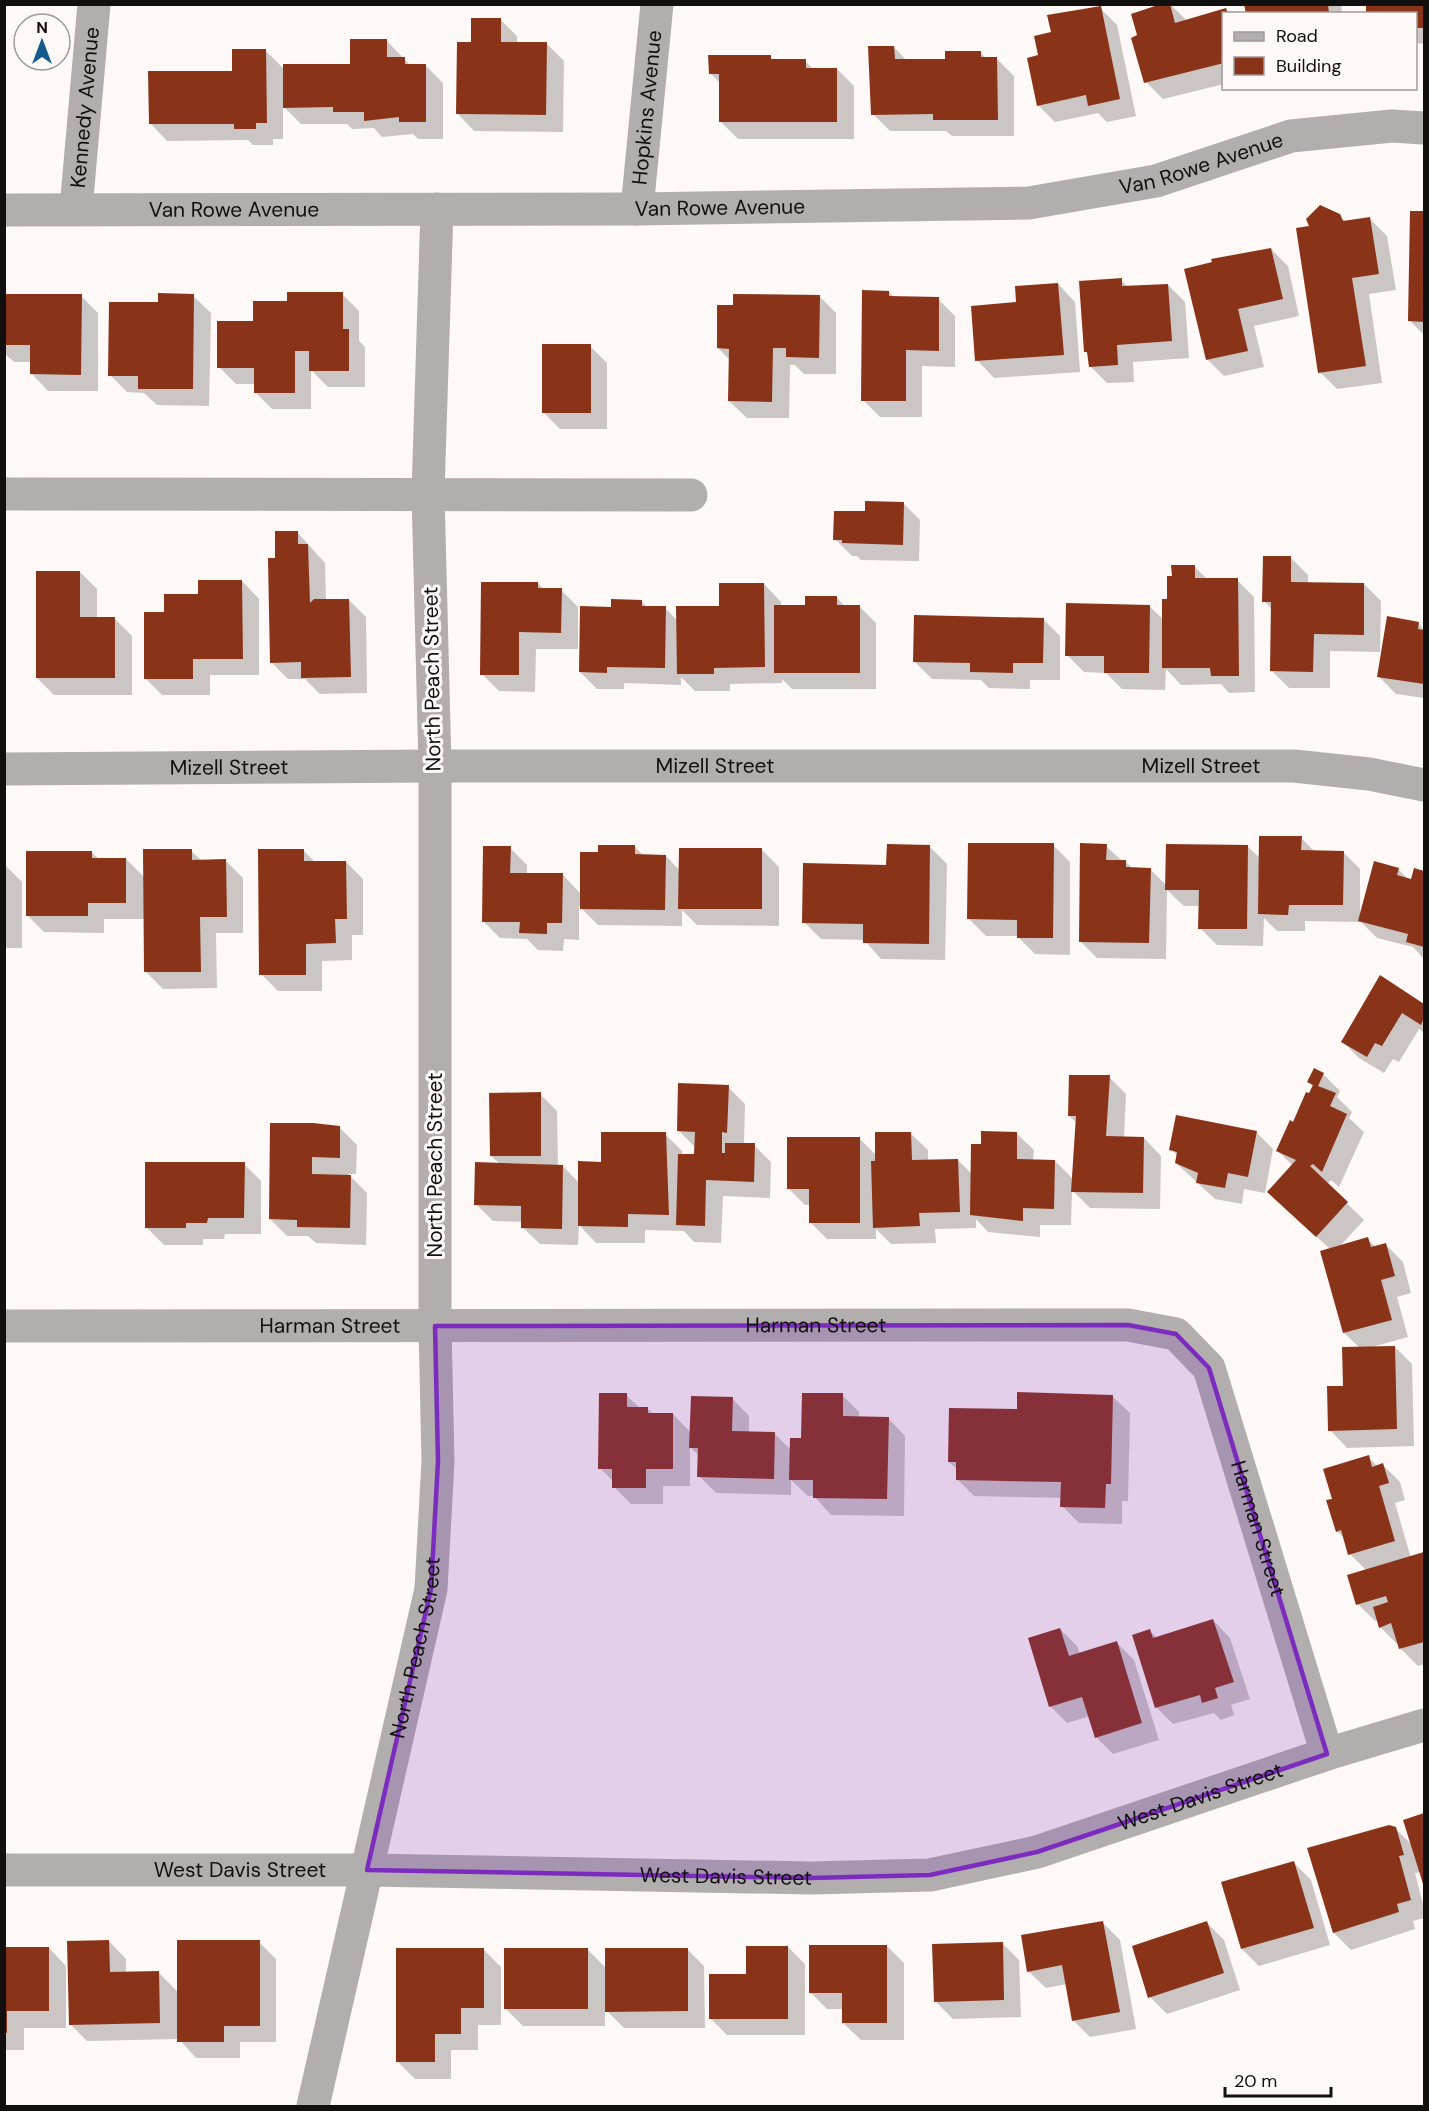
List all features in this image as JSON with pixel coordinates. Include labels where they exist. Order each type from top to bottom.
[{"type":"street","name":"Kennedy Avenue","points":[[76,209],[94,4]]},
{"type":"street","name":"Hopkins Avenue","points":[[637,209],[657,4]]},
{"type":"street","name":"Van Rowe Avenue","points":[[4,210],[637,209],[1029,203],[1156,181],[1291,136],[1392,126],[1425,128]]},
{"type":"street","name":"North Peach Street","points":[[313,2106],[431,1589],[438,1461],[435,1326],[435,766],[428,493],[437,209]]},
{"type":"street","points":[[4,494],[691,495]]},
{"type":"street","name":"Mizell Street","points":[[4,769],[435,766],[1294,766],[1369,774],[1425,785]]},
{"type":"street","name":"Harman Street","points":[[4,1326],[1128,1325],[1176,1334],[1209,1368],[1327,1754]]},
{"type":"street","name":"West Davis Street","points":[[4,1869],[367,1870],[811,1878],[930,1875],[1037,1852],[1327,1754],[1425,1725]]},
{"type":"highlighted area","points":[[1128,1325],[1176,1334],[1209,1368],[1327,1754],[1037,1852],[930,1875],[811,1878],[367,1870],[431,1589],[438,1461],[435,1326]]},
{"type":"building","points":[[1161,4],[1170,4],[1175,23],[1226,8],[1227,12],[1222,12],[1222,64],[1144,83],[1131,38],[1137,35],[1131,14]]},
{"type":"building","points":[[1244,4],[1328,4],[1329,12],[1246,12]]},
{"type":"building","points":[[1366,4],[1424,4],[1424,28],[1417,28],[1417,12],[1366,12]]},
{"type":"building","points":[[1101,6],[1120,99],[1088,106],[1086,95],[1037,106],[1027,58],[1038,55],[1034,36],[1051,32],[1047,15]]},
{"type":"building","points":[[471,18],[501,18],[501,42],[547,42],[546,115],[456,114],[457,42],[471,42]]},
{"type":"building","points":[[350,39],[387,39],[387,57],[405,57],[405,64],[426,64],[426,122],[399,122],[399,117],[364,121],[364,112],[333,112],[333,107],[283,108],[283,64],[350,64]]},
{"type":"building","points":[[868,46],[894,46],[895,59],[945,59],[945,51],[981,51],[981,57],[997,57],[998,120],[933,120],[933,114],[871,115]]},
{"type":"building","points":[[232,49],[266,49],[267,123],[256,123],[256,129],[234,129],[234,124],[149,124],[148,71],[232,71]]},
{"type":"building","points":[[708,55],[771,55],[771,59],[806,59],[806,68],[837,68],[837,122],[719,122],[719,74],[709,74]]},
{"type":"building","points":[[1320,205],[1340,214],[1343,221],[1370,217],[1379,274],[1352,278],[1366,366],[1318,373],[1296,228],[1309,226],[1306,219]]},
{"type":"building","points":[[1410,211],[1424,211],[1424,322],[1408,321]]},
{"type":"building","points":[[1271,248],[1283,299],[1238,309],[1248,351],[1206,360],[1184,269],[1212,262],[1211,259]]},
{"type":"building","points":[[1122,278],[1122,286],[1168,284],[1172,341],[1117,345],[1118,365],[1089,367],[1087,352],[1084,352],[1079,281]]},
{"type":"building","points":[[1058,283],[1064,355],[975,361],[971,306],[1016,302],[1015,286]]},
{"type":"building","points":[[862,290],[889,291],[889,296],[939,297],[939,351],[906,350],[906,401],[861,401]]},
{"type":"building","points":[[287,292],[343,292],[343,329],[349,329],[349,371],[309,371],[309,351],[295,351],[295,393],[254,393],[254,368],[217,368],[217,321],[253,321],[253,301],[287,301]]},
{"type":"building","points":[[158,293],[194,294],[193,389],[138,389],[138,376],[108,376],[109,302],[158,302]]},
{"type":"building","points":[[4,294],[82,294],[81,375],[30,374],[30,345],[4,345]]},
{"type":"building","points":[[733,294],[820,295],[819,358],[786,357],[786,348],[773,348],[772,402],[728,401],[729,349],[717,348],[717,305],[733,305]]},
{"type":"building","points":[[542,344],[591,344],[591,413],[542,413]]},
{"type":"building","points":[[865,501],[904,502],[903,545],[842,543],[842,540],[833,540],[834,511],[865,511]]},
{"type":"building","points":[[275,531],[298,531],[298,544],[308,544],[310,603],[314,599],[349,599],[351,677],[301,678],[301,662],[270,663],[268,558],[275,558]]},
{"type":"building","points":[[1263,556],[1291,556],[1291,582],[1364,583],[1364,635],[1314,634],[1313,672],[1270,671],[1271,602],[1262,602]]},
{"type":"building","points":[[1171,565],[1195,565],[1195,578],[1238,578],[1239,676],[1211,676],[1210,668],[1162,668],[1162,599],[1167,599],[1167,576],[1172,576]]},
{"type":"building","points":[[36,571],[80,571],[80,617],[115,617],[115,678],[36,678]]},
{"type":"building","points":[[198,580],[242,580],[243,659],[193,659],[193,679],[144,679],[144,612],[164,612],[164,594],[198,594]]},
{"type":"building","points":[[481,582],[538,582],[538,588],[562,588],[561,633],[519,632],[519,675],[480,675]]},
{"type":"building","points":[[719,583],[764,583],[765,667],[714,668],[714,674],[677,674],[676,606],[719,606]]},
{"type":"building","points":[[805,596],[837,596],[837,605],[860,605],[860,673],[774,673],[774,605],[805,605]]},
{"type":"building","points":[[611,599],[642,600],[642,606],[666,606],[665,668],[607,667],[607,673],[579,672],[580,606],[611,607]]},
{"type":"building","points":[[1066,603],[1150,605],[1149,673],[1104,673],[1104,656],[1065,656]]},
{"type":"building","points":[[914,615],[1044,618],[1043,663],[1013,663],[1013,673],[970,672],[970,663],[913,662]]},
{"type":"building","points":[[1387,616],[1419,622],[1418,629],[1424,630],[1424,684],[1377,677]]},
{"type":"building","points":[[1259,836],[1302,836],[1301,850],[1344,851],[1343,905],[1289,905],[1288,915],[1258,914]]},
{"type":"building","points":[[968,843],[1054,843],[1053,938],[1017,938],[1017,920],[967,919]]},
{"type":"building","points":[[1080,843],[1107,844],[1106,860],[1126,860],[1126,867],[1151,868],[1149,943],[1079,942]]},
{"type":"building","points":[[887,844],[930,845],[929,944],[863,943],[863,924],[802,923],[803,863],[886,865]]},
{"type":"building","points":[[1166,844],[1248,845],[1247,929],[1198,929],[1199,890],[1165,890]]},
{"type":"building","points":[[598,845],[635,845],[635,854],[666,855],[665,910],[580,909],[580,852],[598,852]]},
{"type":"building","points":[[483,846],[511,846],[510,873],[563,873],[562,923],[547,923],[547,934],[519,933],[520,922],[482,922]]},
{"type":"building","points":[[679,848],[762,848],[762,909],[678,909]]},
{"type":"building","points":[[143,849],[192,849],[192,860],[226,859],[227,917],[200,917],[201,972],[144,972]]},
{"type":"building","points":[[258,849],[304,849],[304,861],[346,861],[347,919],[335,919],[336,943],[306,944],[306,975],[259,975]]},
{"type":"building","points":[[26,851],[92,851],[92,858],[126,858],[126,903],[88,903],[88,916],[26,916]]},
{"type":"building","points":[[1374,861],[1399,868],[1397,875],[1411,879],[1414,868],[1424,871],[1424,947],[1406,942],[1408,934],[1358,921]]},
{"type":"building","points":[[1380,975],[1424,1004],[1424,1018],[1421,1025],[1402,1013],[1382,1046],[1375,1043],[1367,1057],[1341,1042]]},
{"type":"building","points":[[1314,1068],[1324,1073],[1318,1086],[1336,1093],[1330,1106],[1347,1114],[1322,1172],[1313,1164],[1310,1166],[1348,1202],[1316,1237],[1267,1192],[1296,1160],[1276,1151],[1290,1120],[1293,1122],[1306,1092],[1309,1093],[1313,1085],[1307,1082]]},
{"type":"building","points":[[1069,1075],[1110,1075],[1106,1136],[1144,1137],[1143,1193],[1071,1192],[1076,1116],[1068,1116]]},
{"type":"building","points":[[678,1083],[729,1085],[727,1133],[722,1132],[722,1153],[725,1153],[725,1143],[755,1143],[754,1182],[706,1180],[705,1226],[676,1225],[678,1154],[694,1154],[695,1132],[677,1131]]},
{"type":"building","points":[[541,1092],[541,1156],[490,1156],[489,1093]]},
{"type":"building","points":[[1176,1115],[1257,1131],[1248,1177],[1228,1173],[1225,1188],[1196,1183],[1198,1173],[1175,1163],[1177,1152],[1169,1150]]},
{"type":"building","points":[[270,1123],[313,1123],[340,1126],[340,1158],[312,1157],[312,1174],[351,1175],[350,1228],[297,1227],[297,1220],[269,1219]]},
{"type":"building","points":[[981,1131],[1017,1132],[1017,1159],[1055,1160],[1054,1209],[1023,1208],[1023,1221],[970,1215],[971,1144],[981,1144]]},
{"type":"building","points":[[601,1132],[666,1132],[669,1215],[628,1214],[628,1227],[578,1226],[578,1161],[601,1162]]},
{"type":"building","points":[[875,1132],[911,1132],[912,1160],[958,1159],[960,1212],[919,1213],[920,1226],[873,1228],[871,1161],[875,1161]]},
{"type":"building","points":[[787,1137],[860,1137],[860,1223],[809,1223],[809,1189],[787,1189]]},
{"type":"building","points":[[145,1162],[245,1162],[244,1218],[208,1218],[207,1223],[186,1223],[186,1228],[145,1228]]},
{"type":"building","points":[[475,1162],[563,1165],[562,1229],[521,1228],[521,1206],[474,1205]]},
{"type":"building","points":[[1368,1237],[1371,1247],[1386,1243],[1395,1276],[1381,1280],[1392,1320],[1343,1333],[1320,1251]]},
{"type":"building","points":[[1395,1346],[1397,1429],[1328,1431],[1327,1386],[1343,1386],[1342,1347]]},
{"type":"building","points":[[1017,1392],[1113,1395],[1111,1484],[1106,1484],[1105,1508],[1060,1507],[1061,1482],[956,1480],[956,1462],[948,1462],[949,1408],[1017,1409]]},
{"type":"building","points":[[599,1393],[627,1393],[627,1407],[648,1407],[648,1413],[673,1413],[673,1469],[646,1469],[646,1488],[612,1488],[612,1469],[598,1469]]},
{"type":"building","points":[[802,1393],[843,1393],[843,1416],[889,1417],[887,1499],[813,1498],[813,1480],[789,1480],[790,1438],[801,1438]]},
{"type":"building","points":[[691,1396],[733,1397],[732,1431],[775,1432],[774,1479],[697,1477],[698,1448],[689,1448]]},
{"type":"building","points":[[1369,1455],[1372,1467],[1383,1463],[1389,1483],[1379,1486],[1395,1541],[1348,1555],[1341,1530],[1336,1532],[1326,1500],[1332,1499],[1323,1469]]},
{"type":"building","points":[[1424,1552],[1424,1642],[1399,1649],[1391,1623],[1379,1628],[1373,1607],[1388,1602],[1386,1596],[1356,1605],[1347,1575]]},
{"type":"building","points":[[1213,1619],[1234,1682],[1215,1688],[1218,1698],[1202,1703],[1200,1695],[1155,1708],[1132,1635],[1150,1629],[1153,1638]]},
{"type":"building","points":[[1060,1628],[1069,1656],[1117,1641],[1142,1723],[1095,1738],[1082,1697],[1049,1707],[1028,1638]]},
{"type":"building","points":[[1424,1813],[1424,1887],[1403,1820]]},
{"type":"building","points":[[1389,1825],[1396,1827],[1404,1855],[1399,1856],[1411,1900],[1397,1904],[1399,1912],[1333,1933],[1307,1848]]},
{"type":"building","points":[[1294,1861],[1314,1928],[1241,1949],[1221,1882]]},
{"type":"building","points":[[1103,1921],[1120,2012],[1072,2021],[1062,1965],[1027,1972],[1021,1935]]},
{"type":"building","points":[[1207,1921],[1224,1973],[1148,1998],[1132,1946]]},
{"type":"building","points":[[109,1940],[110,1972],[159,1971],[160,2023],[69,2025],[67,1941]]},
{"type":"building","points":[[177,1940],[260,1940],[260,2026],[224,2026],[224,2042],[177,2042]]},
{"type":"building","points":[[1003,1942],[1004,2000],[934,2002],[932,1944]]},
{"type":"building","points":[[809,1945],[887,1945],[887,2023],[842,2023],[842,1993],[809,1993]]},
{"type":"building","points":[[746,1946],[788,1946],[788,2019],[709,2019],[709,1974],[746,1974]]},
{"type":"building","points":[[4,1947],[49,1947],[49,2011],[7,2011],[7,2033],[4,2033]]},
{"type":"building","points":[[396,1948],[484,1948],[484,2008],[461,2008],[461,2034],[435,2034],[435,2062],[396,2062]]},
{"type":"building","points":[[504,1948],[588,1948],[588,2009],[504,2009]]},
{"type":"building","points":[[605,1948],[688,1948],[688,2011],[605,2012]]}]
